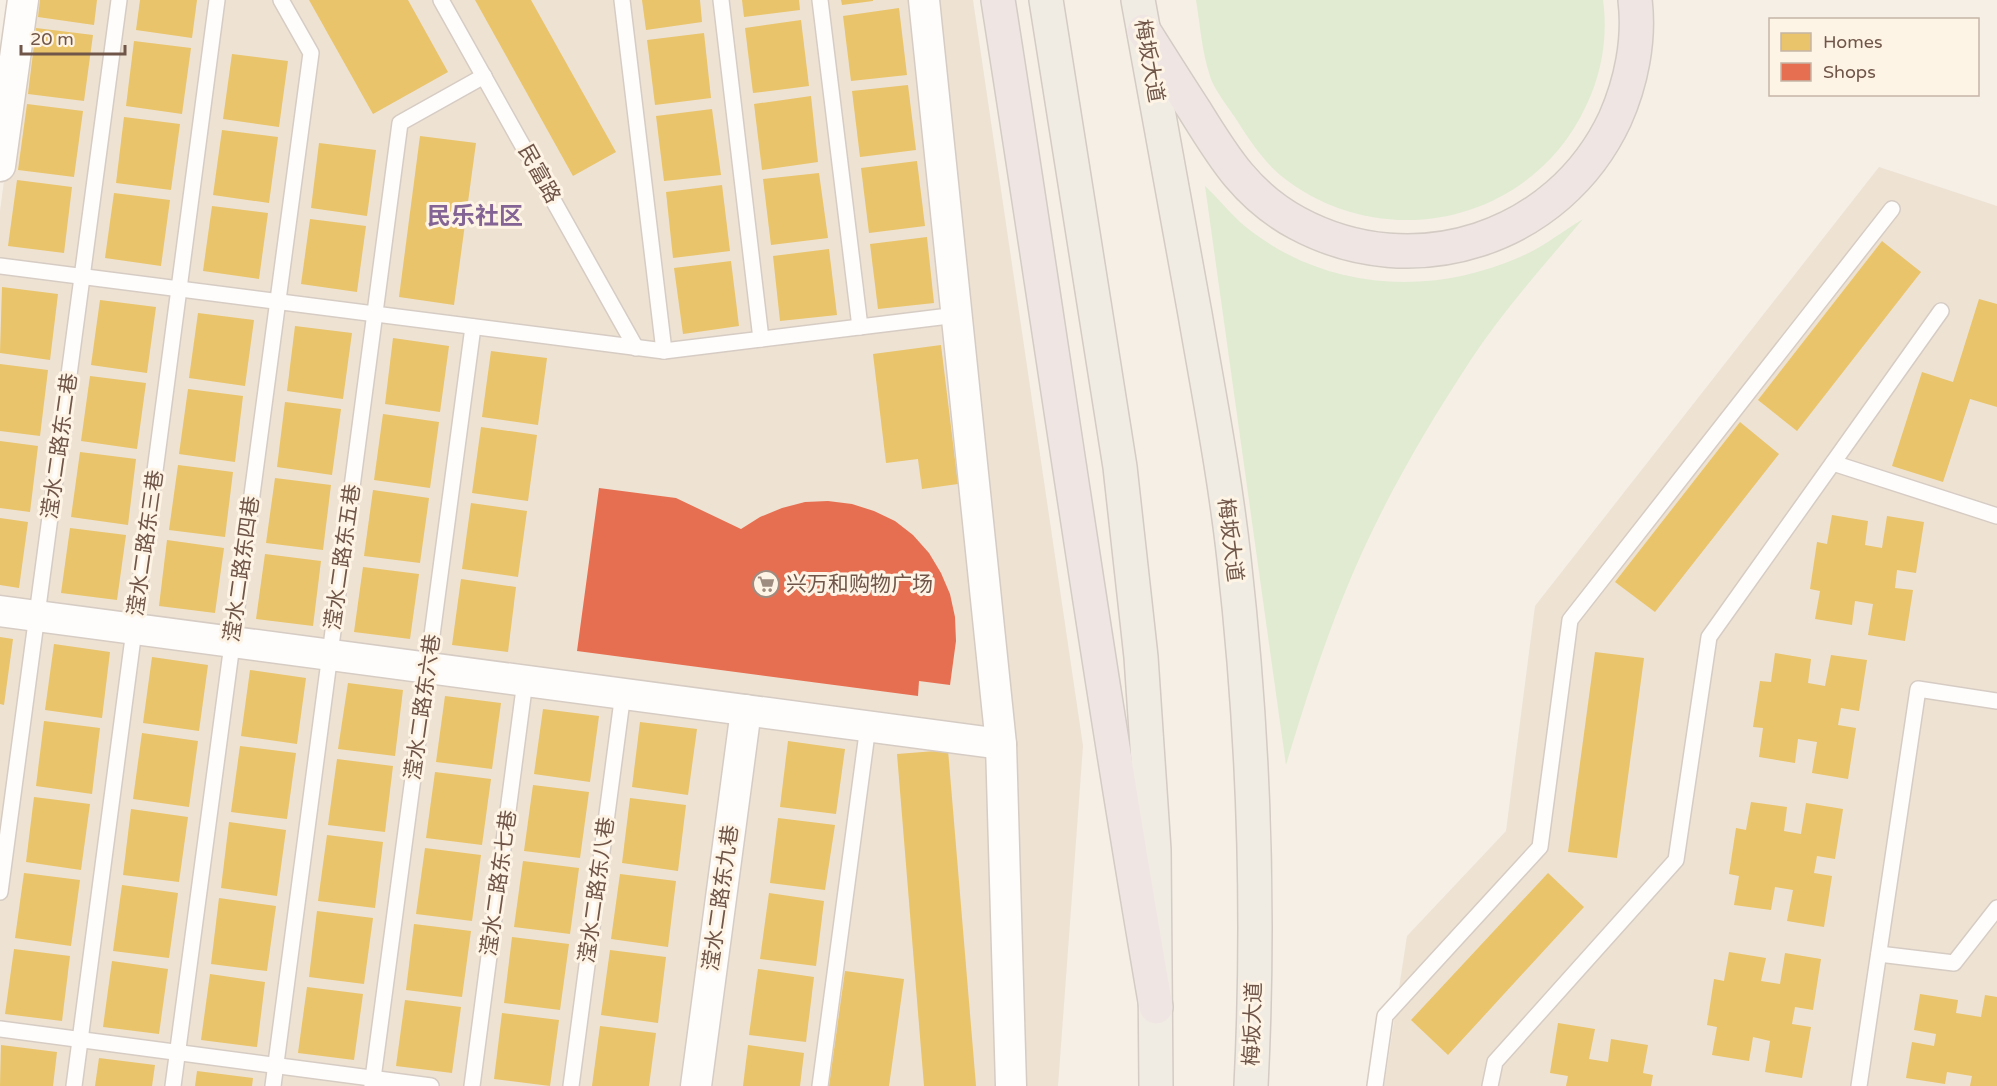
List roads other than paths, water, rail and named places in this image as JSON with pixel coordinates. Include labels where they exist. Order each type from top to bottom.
[{"type":"highway","points":[[998,0],[1127,843],[1156,1007]]},
{"type":"highway","points":[[1141,16],[1230,166],[1260,198],[1296,223],[1337,241],[1380,251],[1424,252],[1468,244],[1509,229],[1546,205],[1579,175],[1605,139],[1624,99],[1634,56],[1635,0]]},
{"type":"main road","points":[[1046,0],[1120,467],[1141,657],[1154,850],[1155,1086]]},
{"type":"main road","name":"梅坂大道","points":[[1141,16],[1214,421],[1235,567],[1254,797],[1256,902],[1251,1086]]},
{"type":"street","points":[[0,166],[23,0]]},
{"type":"street","points":[[924,0],[1001,744],[1011,1086]]},
{"type":"street","points":[[0,611],[1001,744]]},
{"type":"street","name":"滢水二路东九巷","points":[[696,1086],[746,710]]},
{"type":"lane","name":"滢水二路东二巷","points":[[0,892],[118,0]]},
{"type":"lane","name":"滢水二路东三巷","points":[[74,1086],[217,0]]},
{"type":"lane","name":"滢水二路东四巷","points":[[173,1086],[311,53],[281,0]]},
{"type":"lane","name":"民富路","points":[[441,0],[636,348]]},
{"type":"lane","points":[[622,0],[664,351]]},
{"type":"lane","points":[[721,0],[761,339]]},
{"type":"lane","points":[[820,0],[860,327]]},
{"type":"lane","name":"滢水二路东五巷","points":[[273,1086],[400,123],[484,76]]},
{"type":"lane","points":[[1375,1086],[1385,1016],[1540,847],[1570,620],[1892,209]]},
{"type":"lane","points":[[0,266],[664,351],[957,315]]},
{"type":"lane","points":[[1490,1086],[1495,1062],[1676,860],[1709,637],[1941,311]]},
{"type":"lane","name":"滢水二路东六巷","points":[[373,1082],[473,327]]},
{"type":"lane","points":[[1833,463],[1997,516]]},
{"type":"lane","name":"滢水二路东七巷","points":[[472,1086],[525,681]]},
{"type":"lane","points":[[1859,1086],[1918,689],[1997,700]]},
{"type":"lane","name":"滢水二路东八巷","points":[[571,1086],[623,693]]},
{"type":"lane","points":[[820,1086],[868,726]]},
{"type":"lane","points":[[1879,954],[1954,963],[1997,909]]},
{"type":"lane","points":[[0,1029],[276,1065],[373,1082],[430,1086]]},
{"type":"place","name":"兴万和购物广场","points":[[766,584]]},
{"type":"district","name":"民乐社区","points":[[475,216]]}]
